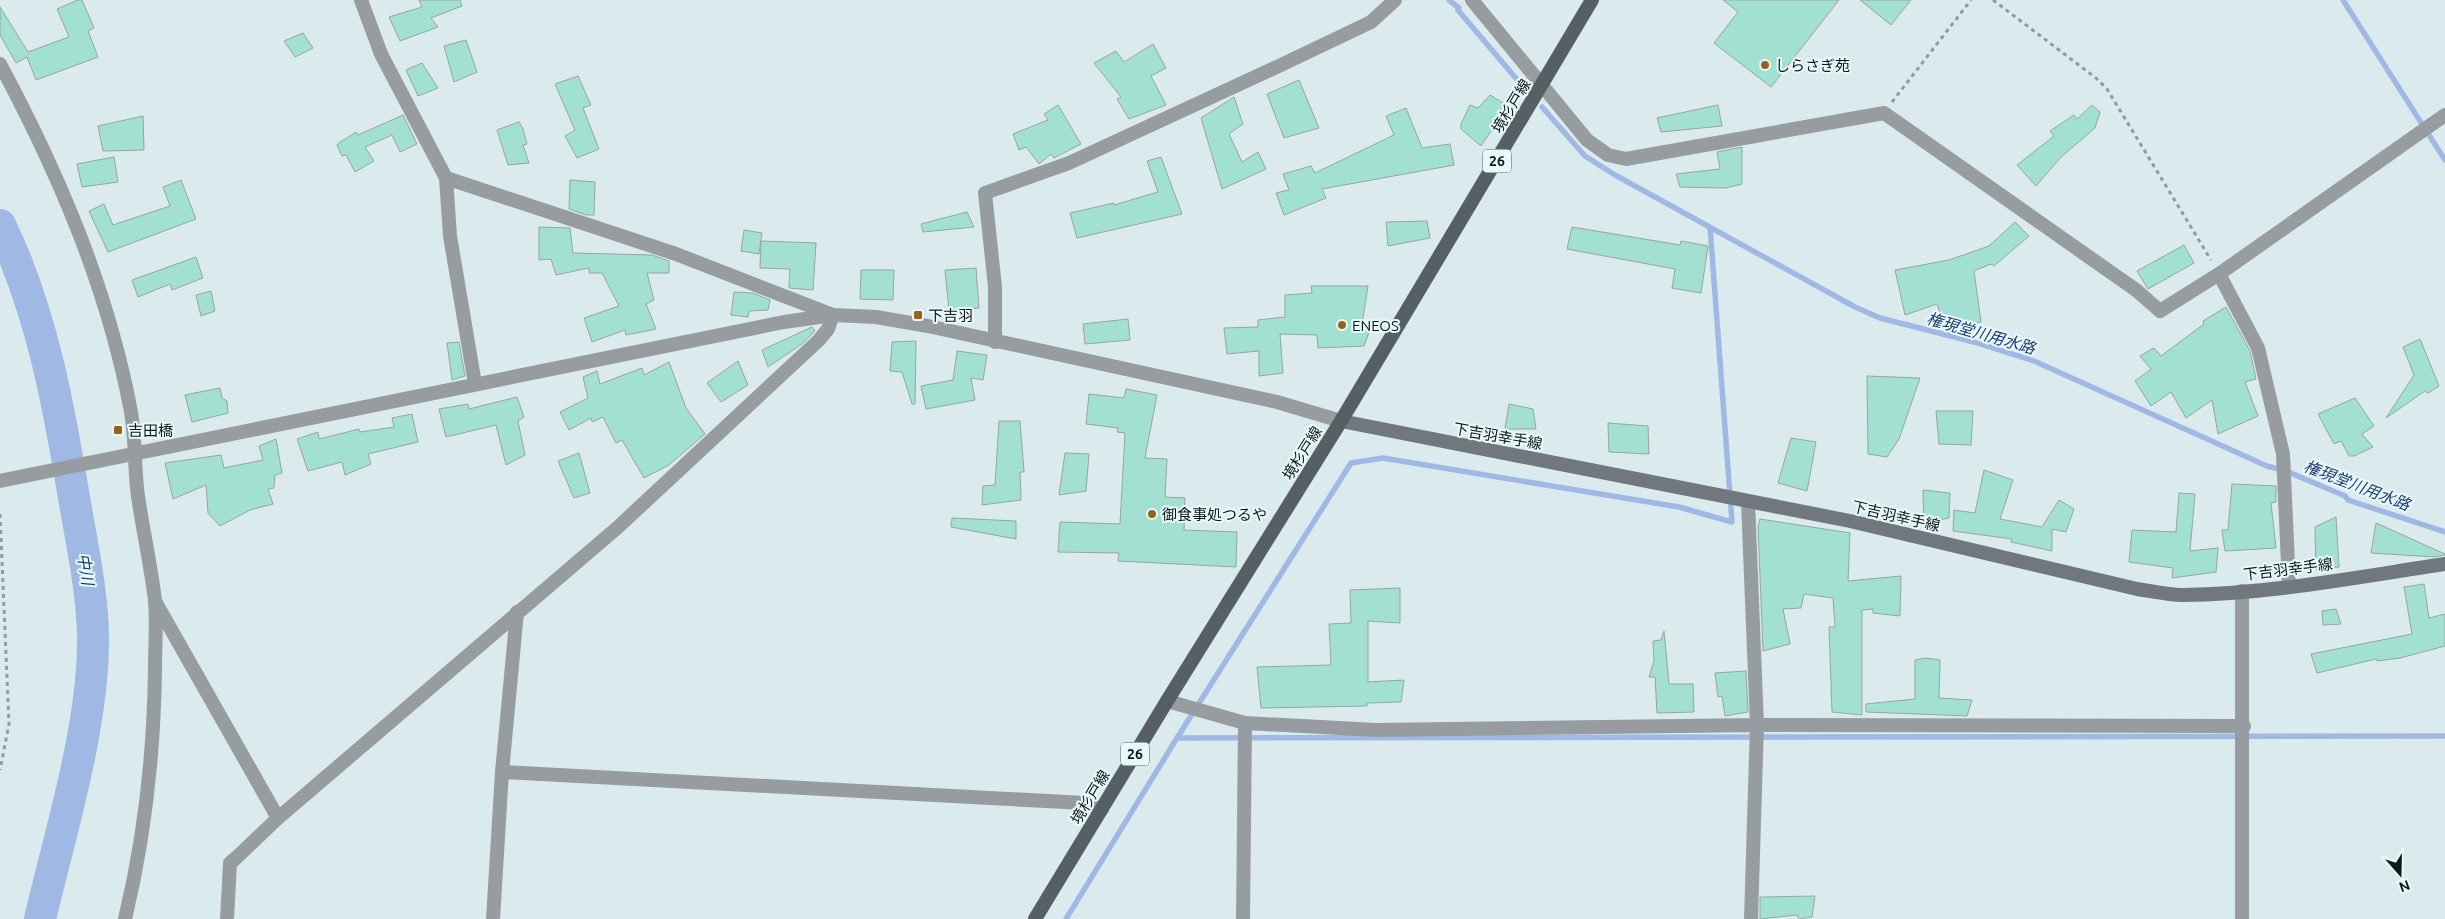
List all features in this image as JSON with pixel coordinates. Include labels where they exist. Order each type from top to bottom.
[{"type":"main road","name":"境杉戸線","points":[[1035,919],[1167,701],[1341,421],[1592,0]]},
{"type":"main road","name":"下吉羽幸手線","points":[[1341,421],[1850,522],[2137,589],[2181,595],[2289,587],[2445,564]]},
{"type":"street","points":[[361,0],[381,54],[446,178],[450,236],[476,384]]},
{"type":"street","points":[[994,342],[995,287],[985,193],[1068,163],[1281,65],[1371,22],[1395,0]]},
{"type":"street","points":[[1472,0],[1587,140],[1608,155],[1626,158],[1884,113],[2136,290],[2160,311],[2219,274],[2445,115]]},
{"type":"street","points":[[0,64],[32,126],[83,241],[106,307],[122,368],[137,452],[136,485],[155,602],[154,718],[150,772],[137,868],[125,919]]},
{"type":"street","points":[[446,178],[676,254],[833,315]]},
{"type":"street","points":[[2219,274],[2258,348],[2283,454],[2289,587]]},
{"type":"street","points":[[227,919],[230,863],[278,818],[617,528],[760,397],[819,340],[828,328],[833,315]]},
{"type":"street","points":[[0,481],[784,322],[833,315],[876,317],[919,324],[994,342],[1277,402],[1341,421]]},
{"type":"street","points":[[1748,502],[1757,725],[1751,919]]},
{"type":"street","points":[[2242,591],[2244,726],[2242,919]]},
{"type":"street","points":[[155,602],[278,818]]},
{"type":"street","points":[[493,919],[502,772],[517,612]]},
{"type":"street","points":[[1167,701],[1244,723],[1376,730],[1757,725],[2244,726]]},
{"type":"street","points":[[1243,919],[1244,723]]},
{"type":"street","points":[[502,772],[1084,803],[1102,809]]},
{"type":"path","points":[[1884,113],[1971,0]]},
{"type":"path","points":[[1993,0],[2096,78],[2107,89],[2219,274]]},
{"type":"path","points":[[0,514],[8,724],[0,770]]},
{"type":"building","points":[[82,0],[94,28],[88,31],[98,57],[36,80],[27,57],[16,63],[0,35],[0,7],[28,52],[69,37],[57,9]]},
{"type":"building","points":[[419,0],[460,0],[462,6],[431,18],[438,27],[400,41],[389,17],[422,7]]},
{"type":"building","name":"しらさぎ苑","points":[[1723,0],[1839,0],[1771,87],[1714,43],[1738,12]]},
{"type":"building","points":[[1860,0],[1911,0],[1891,25]]},
{"type":"building","points":[[303,33],[313,48],[295,57],[284,41]]},
{"type":"building","points":[[466,40],[477,72],[454,82],[444,46]]},
{"type":"building","points":[[1153,44],[1166,68],[1151,76],[1166,105],[1129,119],[1117,99],[1121,97],[1094,63],[1116,51],[1124,62]]},
{"type":"building","points":[[422,63],[438,88],[418,96],[406,70]]},
{"type":"building","points":[[578,76],[591,105],[583,108],[599,149],[577,158],[565,136],[575,130],[555,84]]},
{"type":"building","points":[[1299,80],[1319,128],[1284,138],[1267,94]]},
{"type":"building","points":[[1490,95],[1508,106],[1481,146],[1461,129],[1461,124],[1470,105],[1478,108]]},
{"type":"building","points":[[1234,97],[1243,124],[1229,134],[1242,162],[1258,152],[1266,169],[1222,189],[1201,118]]},
{"type":"building","points":[[1058,105],[1081,144],[1054,158],[1051,154],[1039,164],[1026,147],[1019,150],[1013,134],[1048,120],[1044,114]]},
{"type":"building","points":[[1718,105],[1722,126],[1661,132],[1657,118]]},
{"type":"building","points":[[2092,105],[2100,112],[2095,128],[2061,157],[2036,186],[2017,165],[2054,136],[2050,131],[2074,115],[2077,119]]},
{"type":"building","points":[[1406,108],[1422,148],[1450,144],[1454,165],[1322,189],[1326,198],[1284,215],[1276,193],[1289,190],[1283,174],[1311,166],[1315,173],[1394,135],[1386,116]]},
{"type":"building","points":[[403,115],[417,144],[400,152],[392,135],[365,147],[374,161],[355,172],[346,155],[342,156],[337,145],[356,132],[358,135]]},
{"type":"building","points":[[143,116],[144,150],[103,151],[98,126]]},
{"type":"building","points":[[519,122],[527,144],[523,145],[529,163],[508,165],[497,130]]},
{"type":"building","points":[[1742,147],[1742,184],[1725,188],[1680,187],[1676,174],[1720,169],[1717,152]]},
{"type":"building","points":[[114,157],[118,182],[82,187],[77,164]]},
{"type":"building","points":[[1161,157],[1182,214],[1077,238],[1070,213],[1114,203],[1114,205],[1158,192],[1147,161]]},
{"type":"building","points":[[181,180],[196,219],[108,252],[89,211],[104,204],[113,225],[170,206],[163,187]]},
{"type":"building","points":[[570,180],[595,182],[594,215],[586,215],[569,209]]},
{"type":"building","points":[[967,212],[974,227],[923,232],[921,224]]},
{"type":"building","points":[[1427,221],[1430,238],[1388,246],[1386,222]]},
{"type":"building","points":[[2015,222],[2029,236],[1994,266],[1991,264],[1974,271],[1981,322],[1945,328],[1937,304],[1905,315],[1895,270],[1949,260],[1989,246]]},
{"type":"building","points":[[539,227],[570,228],[573,253],[652,255],[669,261],[669,273],[647,273],[654,300],[646,304],[656,329],[626,335],[625,330],[592,342],[584,318],[619,306],[602,273],[589,273],[589,268],[556,275],[551,259],[539,260]]},
{"type":"building","points":[[1572,227],[1680,245],[1681,241],[1708,246],[1701,293],[1672,288],[1675,269],[1567,249]]},
{"type":"building","points":[[744,230],[762,233],[759,254],[741,251]]},
{"type":"building","points":[[761,241],[816,243],[813,290],[789,288],[790,269],[760,268]]},
{"type":"building","points":[[2184,245],[2194,263],[2148,289],[2137,271]]},
{"type":"building","points":[[196,257],[203,278],[172,290],[170,284],[138,297],[132,280]]},
{"type":"building","points":[[976,268],[979,308],[949,311],[945,270]]},
{"type":"building","points":[[861,270],[894,270],[893,300],[860,299]]},
{"type":"building","points":[[1311,286],[1368,286],[1362,324],[1371,327],[1364,346],[1318,348],[1317,335],[1280,334],[1283,373],[1259,376],[1259,351],[1227,354],[1224,328],[1258,327],[1258,320],[1285,317],[1285,295],[1312,293]]},
{"type":"building","points":[[211,291],[215,311],[201,316],[196,295]]},
{"type":"building","points":[[734,292],[753,293],[770,300],[768,310],[749,311],[748,317],[731,315]]},
{"type":"building","points":[[2226,307],[2250,351],[2256,379],[2245,382],[2258,416],[2218,434],[2212,400],[2186,418],[2171,392],[2151,406],[2135,381],[2151,369],[2140,356],[2154,348],[2161,356],[2204,324],[2203,321]]},
{"type":"building","points":[[1128,319],[1130,340],[1085,344],[1083,324]]},
{"type":"building","points":[[812,327],[815,331],[802,344],[768,367],[762,350]]},
{"type":"building","points":[[2420,339],[2439,386],[2428,393],[2425,391],[2386,418],[2414,375],[2403,347]]},
{"type":"building","points":[[916,341],[915,404],[912,404],[902,372],[890,371],[892,342]]},
{"type":"building","points":[[459,342],[465,376],[452,380],[447,343]]},
{"type":"building","points":[[957,351],[987,355],[983,380],[971,378],[975,400],[926,409],[921,386],[953,380]]},
{"type":"building","points":[[738,361],[748,385],[721,402],[707,383]]},
{"type":"building","points":[[669,362],[686,408],[705,434],[669,465],[644,478],[622,440],[616,443],[603,417],[592,422],[591,418],[569,430],[560,412],[588,398],[583,377],[597,371],[600,384],[642,368],[644,375]]},
{"type":"building","points":[[1867,376],[1920,378],[1899,439],[1887,457],[1868,454]]},
{"type":"building","points":[[220,388],[222,398],[227,401],[228,413],[192,422],[185,395]]},
{"type":"building","name":"御食事処つるや","points":[[1126,389],[1157,395],[1145,458],[1167,459],[1165,497],[1185,498],[1184,530],[1237,532],[1236,567],[1118,561],[1119,553],[1058,552],[1060,522],[1120,524],[1125,433],[1117,432],[1118,428],[1086,424],[1089,394],[1124,398]]},
{"type":"building","points":[[517,397],[524,417],[518,421],[525,455],[506,465],[496,425],[446,437],[439,409],[468,404],[469,409]]},
{"type":"building","points":[[2355,398],[2374,426],[2362,434],[2373,447],[2354,456],[2349,456],[2341,441],[2334,444],[2318,414]]},
{"type":"building","points":[[1509,404],[1533,409],[1536,429],[1505,429]]},
{"type":"building","points":[[1936,411],[1973,411],[1971,445],[1939,444]]},
{"type":"building","points":[[412,414],[418,442],[368,454],[371,464],[345,475],[342,462],[308,471],[297,439],[318,432],[319,439],[359,429],[360,432],[394,427],[392,418]]},
{"type":"building","points":[[999,421],[1020,421],[1024,472],[1020,472],[1021,500],[982,505],[983,486],[995,485]]},
{"type":"building","points":[[1608,423],[1648,426],[1649,454],[1609,452]]},
{"type":"building","points":[[1791,438],[1816,442],[1807,491],[1778,483]]},
{"type":"building","points":[[276,439],[282,473],[275,475],[274,488],[268,489],[273,504],[250,510],[220,526],[208,513],[206,485],[173,499],[165,463],[221,455],[224,468],[263,460],[259,446]]},
{"type":"building","points":[[579,453],[590,493],[574,498],[558,461]]},
{"type":"building","points":[[1065,453],[1089,454],[1086,491],[1059,495]]},
{"type":"building","points":[[1984,470],[2013,480],[2000,519],[2042,527],[2059,500],[2074,509],[2066,532],[2052,529],[2052,551],[2011,542],[2012,539],[1953,531],[1954,510],[1975,513]]},
{"type":"building","points":[[2232,484],[2276,486],[2276,502],[2271,503],[2276,548],[2225,551],[2222,530],[2228,530]]},
{"type":"building","points":[[1923,490],[1950,493],[1949,518],[1924,523]]},
{"type":"building","points":[[2179,493],[2195,494],[2190,551],[2218,548],[2216,572],[2172,578],[2173,568],[2129,562],[2132,530],[2176,532]]},
{"type":"building","points":[[2336,517],[2339,567],[2316,570],[2315,527]]},
{"type":"building","points":[[952,518],[1016,521],[1016,539],[951,527]]},
{"type":"building","points":[[1760,519],[1850,533],[1848,581],[1901,576],[1900,616],[1873,613],[1873,609],[1862,610],[1862,715],[1832,712],[1829,627],[1835,627],[1833,598],[1804,594],[1801,608],[1783,609],[1790,644],[1763,651],[1758,526]]},
{"type":"building","points":[[2376,523],[2445,555],[2434,557],[2371,553]]},
{"type":"building","points":[[2424,584],[2429,618],[2445,614],[2445,646],[2400,658],[2377,661],[2376,659],[2317,673],[2311,654],[2412,634],[2404,587]]},
{"type":"building","points":[[1400,588],[1400,623],[1368,621],[1368,682],[1404,680],[1401,702],[1367,703],[1367,706],[1261,708],[1257,667],[1331,665],[1329,624],[1351,623],[1350,590]]},
{"type":"building","points":[[2336,609],[2341,624],[2323,625],[2322,611]]},
{"type":"building","points":[[1664,631],[1669,684],[1693,684],[1694,712],[1657,713],[1655,677],[1649,677],[1654,661],[1653,641],[1661,640]]},
{"type":"building","points":[[1925,658],[1940,660],[1939,698],[1972,700],[1967,716],[1866,712],[1866,704],[1915,699],[1915,660]]},
{"type":"building","points":[[1746,671],[1748,712],[1725,716],[1722,696],[1718,697],[1715,673]]},
{"type":"building","points":[[1815,896],[1812,917],[1799,919],[1797,915],[1760,919],[1760,897]]},
{"type":"waterway","name":"権現堂川用水路","points":[[1449,0],[1459,8],[1458,10],[1525,89]]},
{"type":"waterway","points":[[2343,0],[2445,160]]},
{"type":"waterway","name":"権現堂川用水路","points":[[1542,107],[1585,156],[1615,175],[1855,307],[1880,318],[1974,342],[2034,361],[2267,466],[2286,471],[2345,496],[2348,500],[2445,532]]},
{"type":"waterway","name":"中川","points":[[0,225],[28,293],[48,364],[70,473],[92,613],[93,648],[87,715],[81,750],[40,919]]},
{"type":"waterway","points":[[1066,919],[1177,738],[1351,463],[1383,458],[1679,507],[1732,522],[1710,227]]},
{"type":"waterway","points":[[1177,738],[2445,736]]},
{"type":"place","name":"しらさぎ苑","points":[[1765,65]]},
{"type":"place","name":"下吉羽","points":[[918,315]]},
{"type":"place","name":"ENEOS","points":[[1342,325]]},
{"type":"place","name":"吉田橋","points":[[118,430]]},
{"type":"place","name":"御食事処つるや","points":[[1152,514]]}]
